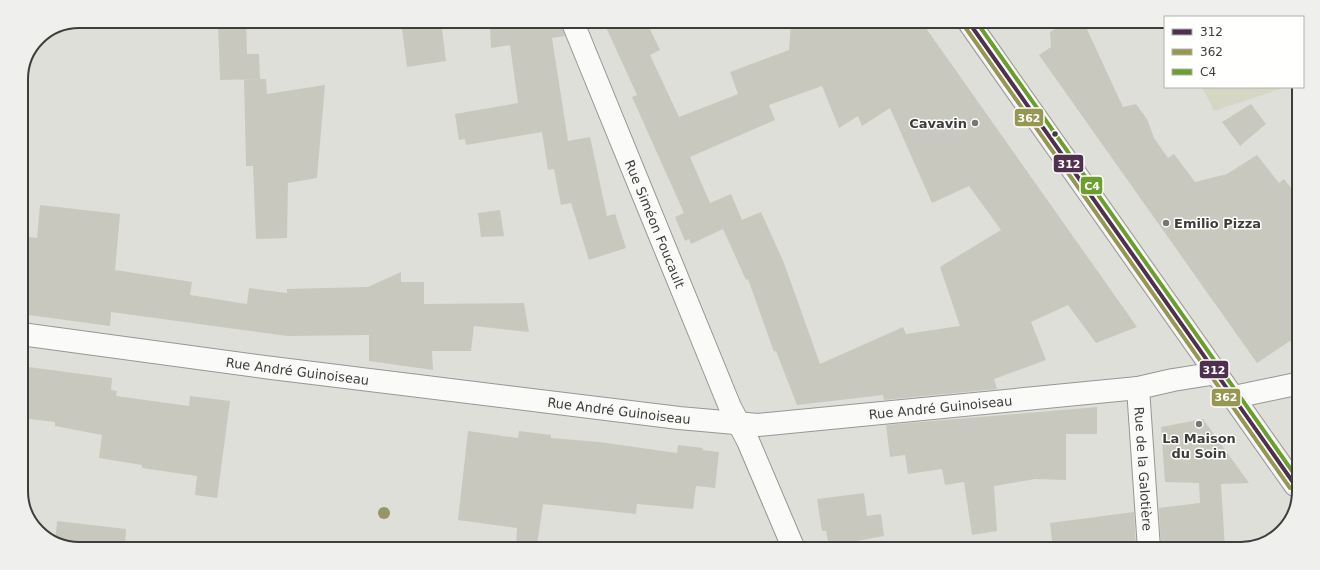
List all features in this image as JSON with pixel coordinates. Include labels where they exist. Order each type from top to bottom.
[{"type":"main road","points":[[973,28],[1292,481]]},
{"type":"street","name":"Rue Siméon Foucault","points":[[574,28],[739,424],[791,542]]},
{"type":"street","name":"Rue André Guinoiseau","points":[[28,335],[288,370],[739,424],[778,424],[1138,388],[1217,373]]},
{"type":"street","points":[[1234,397],[1292,385]]},
{"type":"street","name":"Rue de la Galotière","points":[[1138,388],[1149,542]]},
{"type":"green space","points":[[1202,88],[1283,88],[1214,111]]},
{"type":"building","points":[[218,28],[246,28],[247,54],[259,54],[260,79],[220,80]]},
{"type":"building","points":[[402,28],[442,28],[446,61],[407,67]]},
{"type":"building","points":[[490,28],[563,28],[565,36],[552,38],[568,141],[590,137],[607,216],[615,214],[626,248],[589,260],[571,203],[561,205],[554,169],[548,170],[542,132],[466,145],[465,139],[459,140],[455,114],[518,103],[510,45],[491,48]]},
{"type":"building","points":[[606,28],[649,28],[660,50],[650,55],[679,117],[738,94],[730,72],[789,50],[791,28],[926,28],[1137,327],[1096,343],[1068,305],[1031,322],[1046,360],[994,379],[997,389],[884,400],[883,395],[797,405],[776,351],[774,352],[748,279],[746,280],[723,229],[691,244],[689,239],[685,241],[675,217],[684,213],[632,97],[637,95]],"holes":[[[822,86],[839,128],[858,116],[862,126],[890,108],[932,203],[969,186],[1001,230],[940,267],[960,326],[906,334],[903,327],[820,364],[784,263],[761,212],[742,220],[731,194],[710,203],[690,157],[775,120],[769,105]]]},
{"type":"building","points":[[1057,28],[1086,28],[1123,107],[1136,104],[1147,119],[1154,138],[1168,158],[1174,154],[1195,182],[1227,174],[1257,155],[1279,183],[1284,179],[1292,189],[1292,340],[1257,363],[1039,55],[1051,47],[1050,32]]},
{"type":"building","points":[[244,79],[266,79],[267,94],[325,85],[317,178],[288,183],[287,238],[256,239],[253,166],[246,166]]},
{"type":"building","points":[[1251,104],[1266,124],[1240,146],[1222,122]]},
{"type":"building","points":[[40,205],[120,214],[115,270],[192,282],[190,295],[247,304],[249,288],[287,293],[287,289],[368,287],[401,272],[401,282],[424,282],[424,304],[524,303],[529,332],[474,326],[471,351],[432,351],[433,370],[369,361],[369,335],[288,336],[111,312],[110,326],[28,315],[28,237],[37,238]]},
{"type":"building","points":[[500,210],[504,236],[481,237],[478,213]]},
{"type":"building","points":[[28,367],[112,378],[111,390],[117,391],[116,396],[189,406],[190,396],[230,401],[217,498],[195,495],[197,476],[142,468],[142,465],[99,458],[102,435],[55,426],[55,422],[28,419]]},
{"type":"building","points":[[1097,407],[1097,434],[1066,434],[1066,480],[1035,479],[994,486],[997,531],[972,535],[964,482],[945,485],[942,469],[908,474],[905,455],[890,457],[886,425]]},
{"type":"building","points":[[1203,419],[1249,483],[1221,484],[1225,542],[1161,542],[1159,508],[1200,503],[1199,483],[1165,482],[1161,427]]},
{"type":"building","points":[[468,431],[518,438],[519,431],[551,435],[551,438],[599,442],[677,453],[678,445],[703,448],[702,450],[719,452],[715,488],[696,486],[693,509],[637,504],[636,514],[543,504],[538,542],[516,542],[517,528],[458,520]]},
{"type":"building","points":[[864,493],[867,516],[881,514],[884,536],[851,542],[828,542],[826,531],[822,531],[817,499]]},
{"type":"building","points":[[1134,512],[1136,542],[1052,542],[1050,523]]},
{"type":"building","points":[[57,521],[126,529],[125,542],[79,542],[69,541],[56,536]]},
{"type":"transit line","name":"362","points":[[966,28],[1290,488]]},
{"type":"transit line","name":"312","points":[[973,28],[1292,481]]},
{"type":"transit line","name":"C4","points":[[981,28],[1292,471]]},
{"type":"place","name":"Cavavin","points":[[975,123]]},
{"type":"place","name":"Emilio Pizza","points":[[1166,223]]},
{"type":"place","name":"La Maison du Soin","points":[[1199,424]]}]
